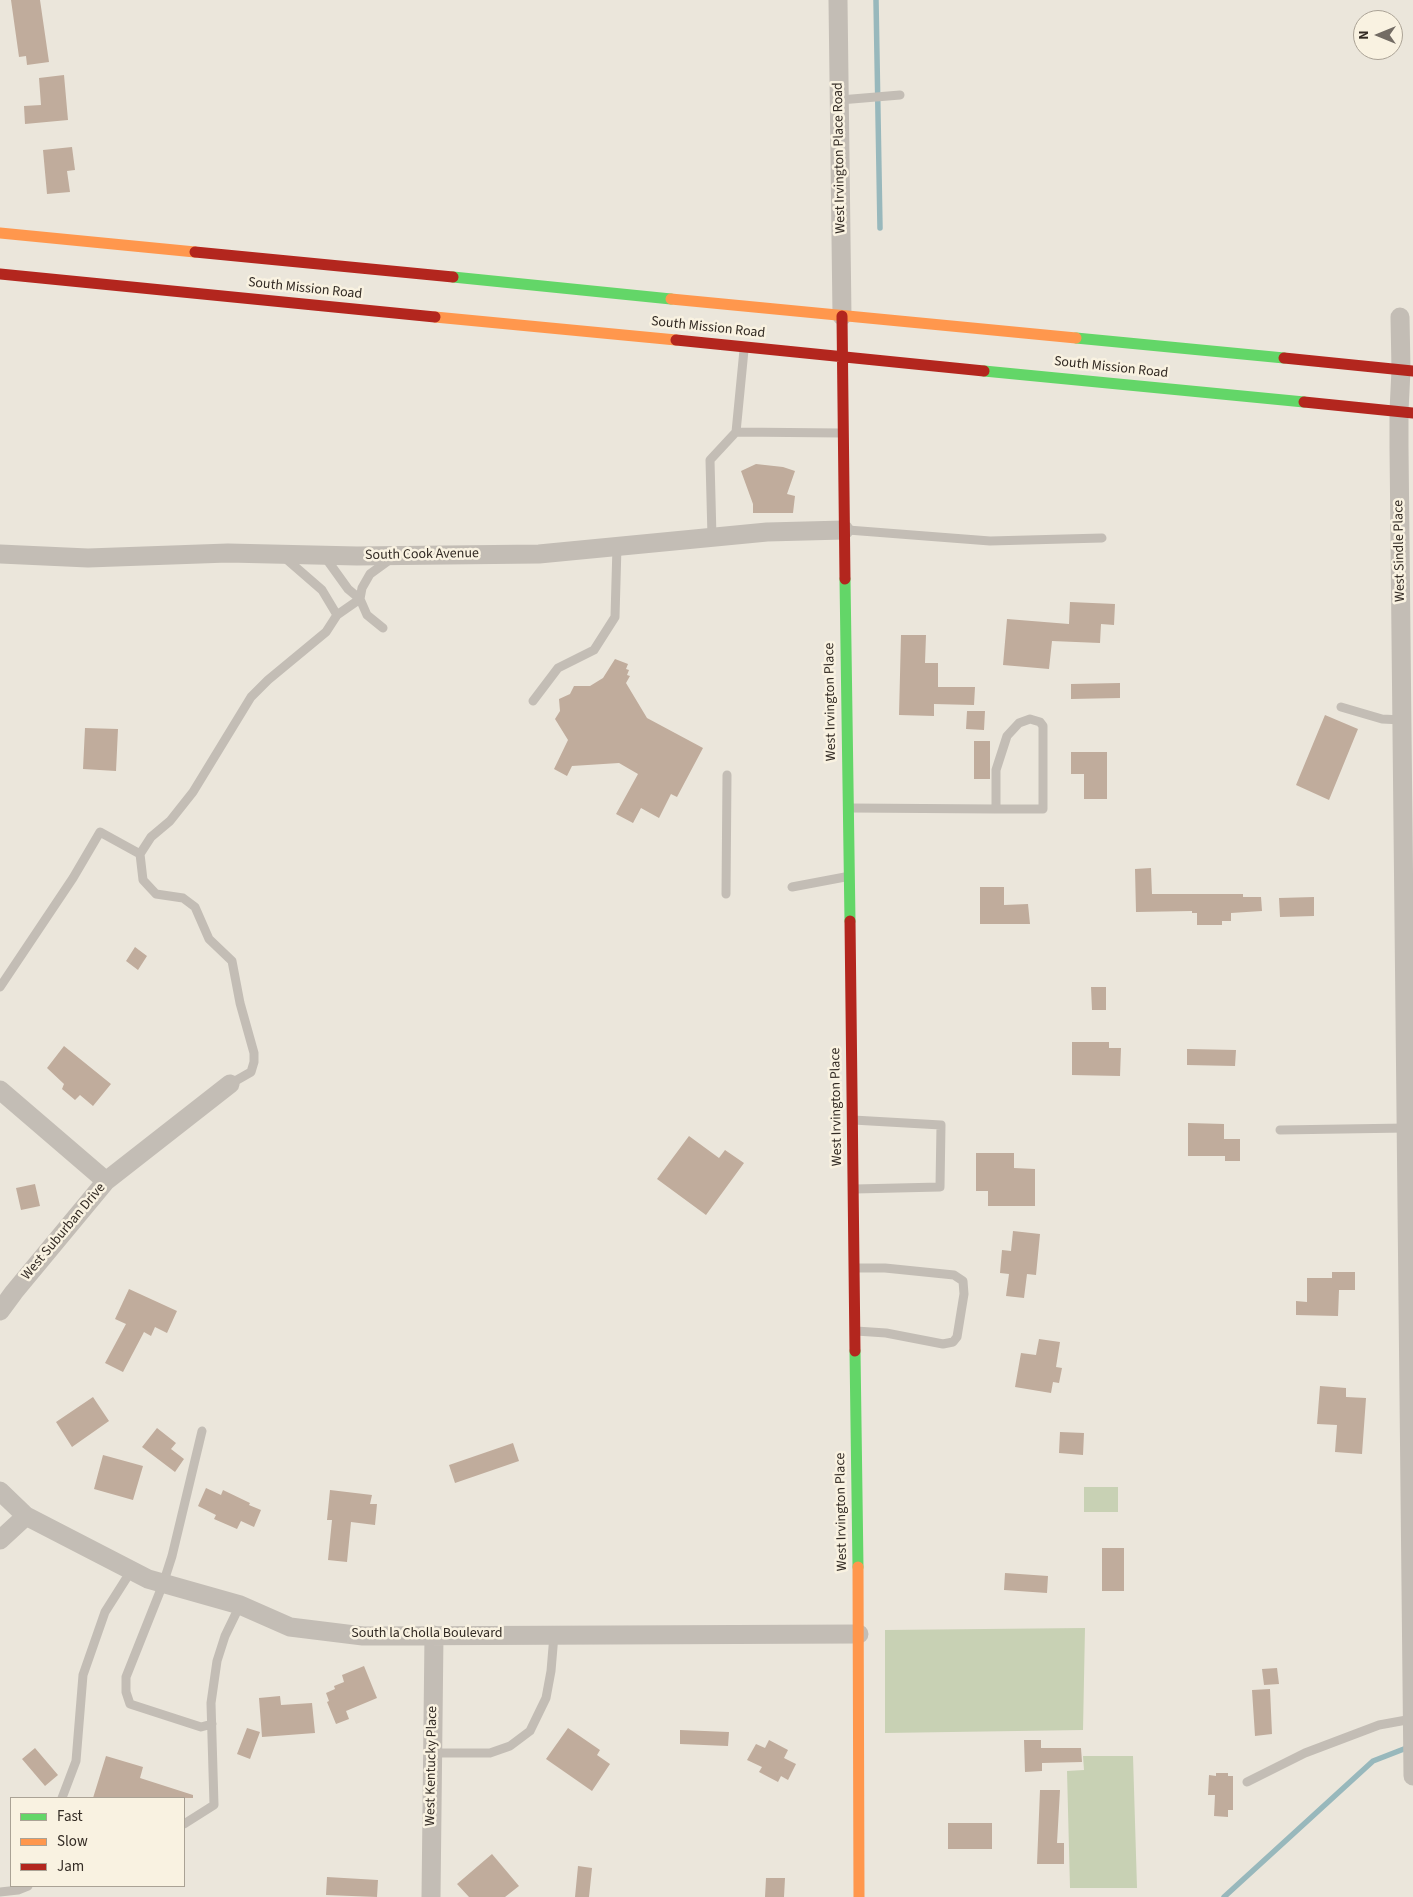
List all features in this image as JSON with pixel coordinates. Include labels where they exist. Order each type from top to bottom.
[{"type":"main road","name":"South Mission Road","points":[[0,233],[240,261],[842,316],[1407,371]]},
{"type":"main road","name":"South Mission Road","points":[[0,274],[233,293],[842,357],[1406,412]]},
{"type":"main road","name":"West Irvington Place","points":[[842,316],[858,1634],[859,1897]]},
{"type":"street","name":"West Irvington Place Road","points":[[838,0],[842,316]]},
{"type":"street","name":"West Sindle Place","points":[[1400,316],[1407,371],[1402,720],[1409,1094],[1406,1128],[1413,1776]]},
{"type":"street","name":"South Cook Avenue","points":[[0,554],[88,558],[228,553],[324,555],[539,554],[767,532],[844,530]]},
{"type":"street","name":"West Suburban Drive","points":[[0,1311],[106,1181],[230,1084]]},
{"type":"street","points":[[0,1090],[106,1181]]},
{"type":"street","name":"South la Cholla Boulevard","points":[[0,1491],[26,1516],[131,1571],[163,1584],[240,1605],[290,1628],[363,1636],[858,1634]]},
{"type":"street","points":[[0,1540],[26,1516]]},
{"type":"street","name":"West Kentucky Place","points":[[431,1897],[434,1635]]},
{"type":"lane","points":[[840,100],[900,95]]},
{"type":"lane","points":[[712,537],[710,460],[736,432],[744,347]]},
{"type":"lane","points":[[736,432],[843,433]]},
{"type":"lane","points":[[844,530],[990,541],[1102,538]]},
{"type":"lane","points":[[532,701],[558,668],[594,650],[615,616],[617,546]]},
{"type":"lane","points":[[280,554],[322,590],[337,615]]},
{"type":"lane","points":[[324,555],[348,589],[360,599],[367,615],[383,628]]},
{"type":"lane","points":[[230,1084],[251,1072],[254,1062],[254,1053],[240,1003],[232,961],[208,939],[195,907],[183,898],[156,894],[143,880],[140,854],[152,837],[170,821],[193,792],[251,697],[268,680],[326,632],[337,615],[360,599],[362,588],[370,574],[397,555]]},
{"type":"lane","points":[[1341,707],[1382,719],[1402,720]]},
{"type":"lane","points":[[848,808],[996,809],[1043,809],[1043,726],[1040,722],[1030,720],[1019,723],[1007,736],[996,770],[996,809]]},
{"type":"lane","points":[[726,894],[727,775]]},
{"type":"lane","points":[[0,987],[73,878],[100,832],[140,854]]},
{"type":"lane","points":[[792,887],[848,876]]},
{"type":"lane","points":[[852,1120],[941,1125],[940,1187],[853,1189]]},
{"type":"lane","points":[[1280,1130],[1406,1128]]},
{"type":"lane","points":[[854,1268],[885,1268],[954,1275],[963,1281],[964,1294],[957,1337],[953,1342],[943,1344],[886,1333],[854,1331]]},
{"type":"lane","points":[[202,1431],[172,1556],[163,1584],[126,1677],[126,1692],[130,1704],[200,1727],[212,1724]]},
{"type":"lane","points":[[62,1797],[76,1761],[83,1675],[105,1612],[131,1571]]},
{"type":"lane","points":[[185,1823],[214,1805],[211,1703],[217,1661],[225,1636],[240,1605]]},
{"type":"lane","points":[[432,1753],[490,1753],[510,1746],[530,1731],[546,1698],[552,1671],[554,1634]]},
{"type":"lane","points":[[1247,1782],[1305,1753],[1379,1725],[1412,1719]]},
{"type":"lane","points":[[0,1892],[18,1890],[26,1887]]},
{"type":"green space","points":[[1084,1487],[1118,1487],[1118,1512],[1084,1512]]},
{"type":"green space","points":[[1085,1628],[1083,1730],[885,1733],[885,1630]]},
{"type":"green space","points":[[1083,1756],[1133,1756],[1137,1888],[1070,1888],[1067,1771],[1084,1770]]},
{"type":"building","points":[[11,0],[40,0],[49,62],[27,65],[26,56],[19,57]]},
{"type":"building","points":[[64,75],[68,120],[25,124],[24,106],[41,105],[39,78]]},
{"type":"building","points":[[72,147],[75,170],[67,171],[70,192],[47,194],[43,150]]},
{"type":"building","points":[[756,464],[783,467],[795,471],[787,494],[795,496],[793,513],[753,513],[753,504],[741,471]]},
{"type":"building","points":[[1070,602],[1115,604],[1114,625],[1101,624],[1100,643],[1052,641],[1049,669],[1003,665],[1007,619],[1069,624]]},
{"type":"building","points":[[901,635],[926,635],[925,663],[938,663],[938,687],[975,687],[974,705],[934,704],[934,716],[899,715]]},
{"type":"building","points":[[615,659],[628,664],[626,669],[629,670],[627,675],[630,676],[626,683],[647,718],[703,748],[677,797],[671,794],[659,818],[641,808],[633,823],[616,814],[638,774],[619,763],[572,766],[567,776],[554,769],[568,740],[555,719],[560,711],[559,699],[570,694],[574,686],[590,686],[603,678]]},
{"type":"building","points":[[1120,683],[1120,698],[1071,699],[1071,684]]},
{"type":"building","points":[[967,711],[985,711],[984,730],[966,729]]},
{"type":"building","points":[[1325,715],[1358,729],[1329,800],[1296,785]]},
{"type":"building","points":[[85,728],[118,729],[116,771],[83,769]]},
{"type":"building","points":[[974,741],[990,741],[990,779],[974,779]]},
{"type":"building","points":[[1071,752],[1107,752],[1107,799],[1084,799],[1084,774],[1071,774]]},
{"type":"building","points":[[1151,868],[1152,894],[1243,894],[1243,897],[1261,897],[1262,911],[1231,913],[1231,921],[1222,921],[1222,925],[1197,925],[1197,913],[1192,913],[1192,911],[1136,912],[1135,869]]},
{"type":"building","points":[[980,887],[1004,887],[1004,905],[1028,904],[1030,924],[980,924]]},
{"type":"building","points":[[1314,897],[1314,916],[1280,917],[1279,898]]},
{"type":"building","points":[[135,947],[147,956],[138,970],[126,961]]},
{"type":"building","points":[[1091,987],[1106,987],[1106,1010],[1092,1010]]},
{"type":"building","points":[[1072,1042],[1109,1042],[1109,1048],[1121,1048],[1120,1076],[1072,1075]]},
{"type":"building","points":[[64,1046],[111,1084],[93,1106],[80,1095],[75,1100],[62,1089],[64,1084],[47,1068]]},
{"type":"building","points":[[1187,1049],[1236,1050],[1235,1066],[1187,1065]]},
{"type":"building","points":[[1188,1123],[1224,1124],[1224,1139],[1240,1139],[1240,1161],[1225,1161],[1225,1156],[1188,1156]]},
{"type":"building","points":[[689,1136],[719,1158],[725,1150],[744,1163],[706,1215],[657,1179]]},
{"type":"building","points":[[976,1153],[1014,1153],[1014,1168],[1035,1169],[1035,1206],[988,1206],[988,1191],[976,1191]]},
{"type":"building","points":[[35,1184],[40,1206],[21,1210],[16,1188]]},
{"type":"building","points":[[1013,1231],[1040,1234],[1036,1275],[1027,1274],[1024,1298],[1006,1296],[1009,1274],[1000,1273],[1002,1250],[1011,1251]]},
{"type":"building","points":[[1332,1272],[1355,1272],[1355,1290],[1339,1290],[1338,1316],[1296,1315],[1296,1301],[1307,1302],[1307,1278],[1332,1278]]},
{"type":"building","points":[[129,1289],[177,1311],[167,1333],[155,1327],[151,1336],[144,1332],[123,1372],[105,1363],[126,1324],[115,1319]]},
{"type":"building","points":[[1039,1339],[1060,1342],[1056,1367],[1062,1368],[1059,1383],[1053,1382],[1051,1393],[1015,1387],[1021,1353],[1036,1355]]},
{"type":"building","points":[[1320,1386],[1346,1388],[1346,1397],[1366,1398],[1362,1454],[1335,1452],[1337,1425],[1317,1424]]},
{"type":"building","points":[[93,1397],[109,1421],[72,1447],[56,1422]]},
{"type":"building","points":[[157,1428],[176,1443],[171,1449],[184,1459],[175,1472],[142,1447]]},
{"type":"building","points":[[1060,1432],[1084,1433],[1083,1455],[1059,1453]]},
{"type":"building","points":[[513,1443],[519,1461],[455,1483],[449,1465]]},
{"type":"building","points":[[103,1455],[143,1466],[133,1500],[94,1489]]},
{"type":"building","points":[[206,1488],[221,1495],[223,1490],[261,1510],[254,1527],[241,1521],[237,1529],[214,1519],[216,1515],[198,1506]]},
{"type":"building","points":[[330,1490],[372,1495],[370,1504],[377,1504],[375,1525],[351,1522],[347,1562],[328,1560],[332,1520],[327,1520]]},
{"type":"building","points":[[1102,1548],[1124,1548],[1124,1591],[1102,1591]]},
{"type":"building","points":[[1005,1573],[1048,1576],[1047,1593],[1004,1590]]},
{"type":"building","points":[[364,1666],[377,1698],[346,1711],[349,1719],[336,1724],[327,1702],[329,1701],[326,1693],[335,1689],[334,1686],[344,1682],[342,1675]]},
{"type":"building","points":[[1277,1668],[1279,1684],[1264,1685],[1262,1669]]},
{"type":"building","points":[[1270,1689],[1272,1734],[1255,1736],[1252,1690]]},
{"type":"building","points":[[280,1696],[281,1705],[312,1703],[315,1733],[262,1737],[259,1698]]},
{"type":"building","points":[[247,1728],[260,1732],[250,1759],[237,1754]]},
{"type":"building","points":[[568,1728],[600,1750],[597,1755],[610,1764],[592,1791],[546,1759]]},
{"type":"building","points":[[680,1730],[729,1732],[728,1746],[680,1744]]},
{"type":"building","points":[[769,1740],[788,1750],[784,1758],[796,1764],[788,1780],[781,1776],[778,1782],[759,1772],[762,1767],[747,1760],[756,1744],[765,1748]]},
{"type":"building","points":[[1024,1740],[1041,1740],[1041,1748],[1081,1748],[1082,1762],[1042,1763],[1042,1771],[1025,1772]]},
{"type":"building","points":[[35,1748],[58,1775],[45,1786],[22,1759]]},
{"type":"building","points":[[106,1756],[143,1767],[140,1778],[193,1795],[193,1798],[93,1797]]},
{"type":"building","points":[[1216,1773],[1228,1773],[1228,1776],[1233,1776],[1233,1810],[1228,1810],[1228,1817],[1214,1816],[1215,1795],[1208,1795],[1209,1775],[1216,1776]]},
{"type":"building","points":[[1040,1790],[1060,1790],[1057,1843],[1064,1843],[1064,1864],[1037,1864]]},
{"type":"building","points":[[948,1823],[992,1823],[992,1849],[948,1849]]},
{"type":"building","points":[[492,1854],[519,1886],[505,1897],[469,1897],[457,1884]]},
{"type":"building","points":[[578,1866],[592,1868],[589,1897],[575,1897]]},
{"type":"building","points":[[327,1877],[378,1880],[377,1897],[326,1895]]},
{"type":"building","points":[[766,1878],[785,1878],[784,1897],[765,1897]]},
{"type":"waterway","points":[[876,0],[880,228]]},
{"type":"waterway","points":[[1224,1897],[1373,1761],[1409,1747]]},
{"type":"traffic: fast","points":[[453,277],[671,299]]},
{"type":"traffic: fast","points":[[1076,338],[1284,358]]},
{"type":"traffic: fast","points":[[984,371],[1304,402]]},
{"type":"traffic: fast","points":[[845,579],[850,921]]},
{"type":"traffic: fast","points":[[855,1351],[858,1567]]},
{"type":"traffic: slow","points":[[0,233],[195,252]]},
{"type":"traffic: slow","points":[[671,299],[1076,338]]},
{"type":"traffic: slow","points":[[435,317],[676,340]]},
{"type":"traffic: slow","points":[[858,1567],[859,1897]]},
{"type":"traffic: jam","points":[[195,252],[453,277]]},
{"type":"traffic: jam","points":[[0,274],[435,317]]},
{"type":"traffic: jam","points":[[842,316],[845,579]]},
{"type":"traffic: jam","points":[[676,340],[984,371]]},
{"type":"traffic: jam","points":[[1284,358],[1413,371]]},
{"type":"traffic: jam","points":[[1304,402],[1413,413]]},
{"type":"traffic: jam","points":[[850,921],[855,1351]]}]
